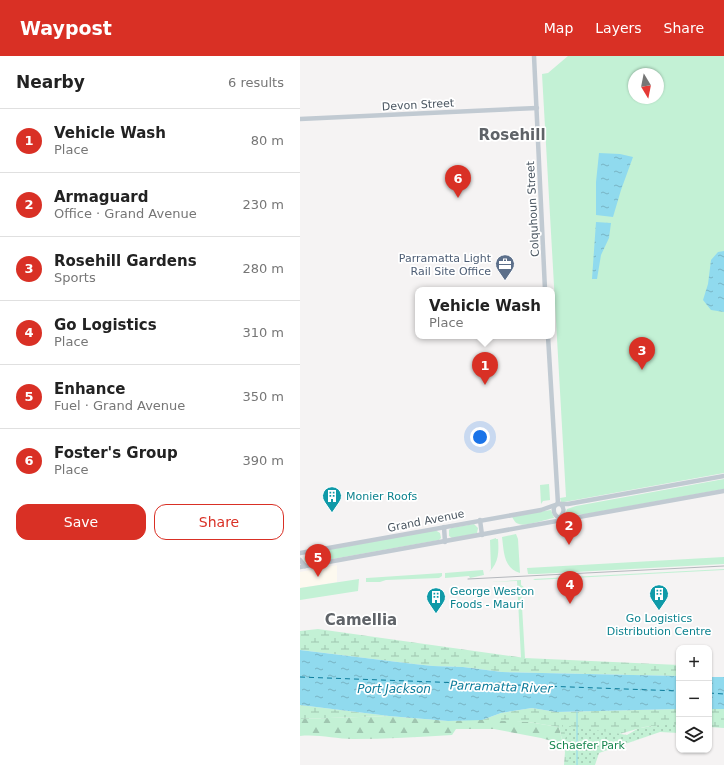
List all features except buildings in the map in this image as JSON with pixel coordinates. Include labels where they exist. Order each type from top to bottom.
[{"type":"street","name":"Colquhoun Street","points":[[534,56],[546,287]]},
{"type":"street","name":"Devon Street","points":[[300,119],[537,108]]},
{"type":"street","points":[[548,339],[558,504],[564,510],[560,518]]},
{"type":"street","name":"Grand Avenue","points":[[300,553],[544,509],[558,504],[568,504],[619,496],[724,476]]},
{"type":"street","points":[[300,560],[303,567],[724,491]]},
{"type":"street","points":[[558,504],[554,508],[554,514],[560,518]]},
{"type":"street","points":[[524,527],[560,518],[589,515]]},
{"type":"street","points":[[480,520],[482,535]]},
{"type":"street","points":[[444,527],[445,542]]},
{"type":"shaded area","points":[[337,565],[337,582],[300,588],[300,572]]},
{"type":"green space","points":[[568,56],[724,56],[724,473],[561,502],[560,498],[566,497],[542,74],[548,73]]},
{"type":"green space","points":[[724,479],[724,489],[586,514],[565,515],[567,509],[576,506]]},
{"type":"green space","points":[[549,484],[550,500],[543,501],[541,504],[540,485]]},
{"type":"green space","points":[[551,510],[554,518],[531,524],[518,524],[512,517],[524,514]]},
{"type":"green space","points":[[474,524],[478,528],[477,533],[452,538],[449,536],[449,530],[451,528]]},
{"type":"green space","points":[[435,530],[440,533],[441,538],[439,540],[310,563],[305,562],[304,559],[306,554]]},
{"type":"green space","points":[[516,534],[518,539],[520,573],[514,571],[507,563],[502,537]]},
{"type":"green space","points":[[496,538],[498,539],[498,557],[495,565],[489,572],[491,569],[490,540]]},
{"type":"green space","points":[[724,557],[724,564],[537,574],[528,574],[527,568]]},
{"type":"green space","points":[[724,569],[535,580],[533,579]]},
{"type":"green space","points":[[483,570],[484,575],[470,578],[469,576],[445,578],[445,573]]},
{"type":"green space","points":[[442,573],[442,576],[439,578],[366,582],[366,578]]},
{"type":"green space","points":[[359,579],[358,591],[300,600],[300,588]]},
{"type":"green space","points":[[521,580],[521,585],[525,588],[521,589],[525,658],[521,658],[517,581],[491,582]]},
{"type":"green space","points":[[318,629],[525,658],[676,665],[676,676],[502,672],[463,667],[414,664],[300,650],[300,631]]},
{"type":"green space","points":[[300,705],[389,716],[300,719]]},
{"type":"green space","points":[[532,708],[556,712],[676,709],[676,726],[644,727],[616,735],[599,746],[593,765],[564,765],[565,752],[559,727],[528,722],[482,720],[501,713]]},
{"type":"green space","points":[[712,709],[724,709],[724,728],[712,727]]},
{"type":"green space","points":[[389,716],[448,721],[492,719],[528,722],[559,727],[563,744],[494,729],[456,729],[452,735],[390,738],[353,739],[300,736],[300,719]]},
{"type":"green space","name":"Schaefer Park","points":[[668,724],[676,725],[676,733],[660,732],[599,753],[595,765],[567,765],[572,749],[564,740],[566,737],[562,725],[627,735],[639,728]]},
{"type":"water","points":[[599,153],[620,154],[633,157],[613,217],[596,215],[596,182]]},
{"type":"water","points":[[596,222],[611,223],[609,238],[601,255],[597,279],[592,279]]},
{"type":"water","points":[[724,251],[724,312],[711,310],[703,300],[708,284],[711,260],[718,252]]},
{"type":"water","name":"Port Jackson","points":[[300,650],[414,664],[463,667],[502,672],[676,676],[676,709],[556,712],[532,708],[501,713],[482,720],[448,721],[389,716],[300,705]]},
{"type":"water","points":[[712,677],[724,677],[724,709],[712,709]]},
{"type":"waterway","points":[[577,712],[577,765]]},
{"type":"ferry route","points":[[300,677],[676,691]]},
{"type":"ferry route","points":[[712,693],[724,694]]},
{"type":"tram line","points":[[468,579],[724,566]]},
{"type":"place","name":"Foster's Group","points":[[458,198]]},
{"type":"place","name":"Parramatta Light Rail Site Office","points":[[505,281]]},
{"type":"place","name":"Rosehill Gardens","points":[[642,370]]},
{"type":"place","name":"Vehicle Wash","points":[[485,385]]},
{"type":"place","name":"Monier Roofs","points":[[332,513]]},
{"type":"place","name":"Armaguard","points":[[569,545]]},
{"type":"place","name":"Enhance","points":[[318,577]]},
{"type":"place","name":"Go Logistics","points":[[570,604]]},
{"type":"place","name":"Go Logistics Distribution Centre","points":[[659,611]]},
{"type":"place","name":"George Weston Foods - Mauri","points":[[436,614]]},
{"type":"district","name":"Rosehill","points":[[512,135]]},
{"type":"district","name":"Camellia","points":[[361,620]]},
{"type":"water label","name":"Parramatta River","points":[[501,687]]}]
